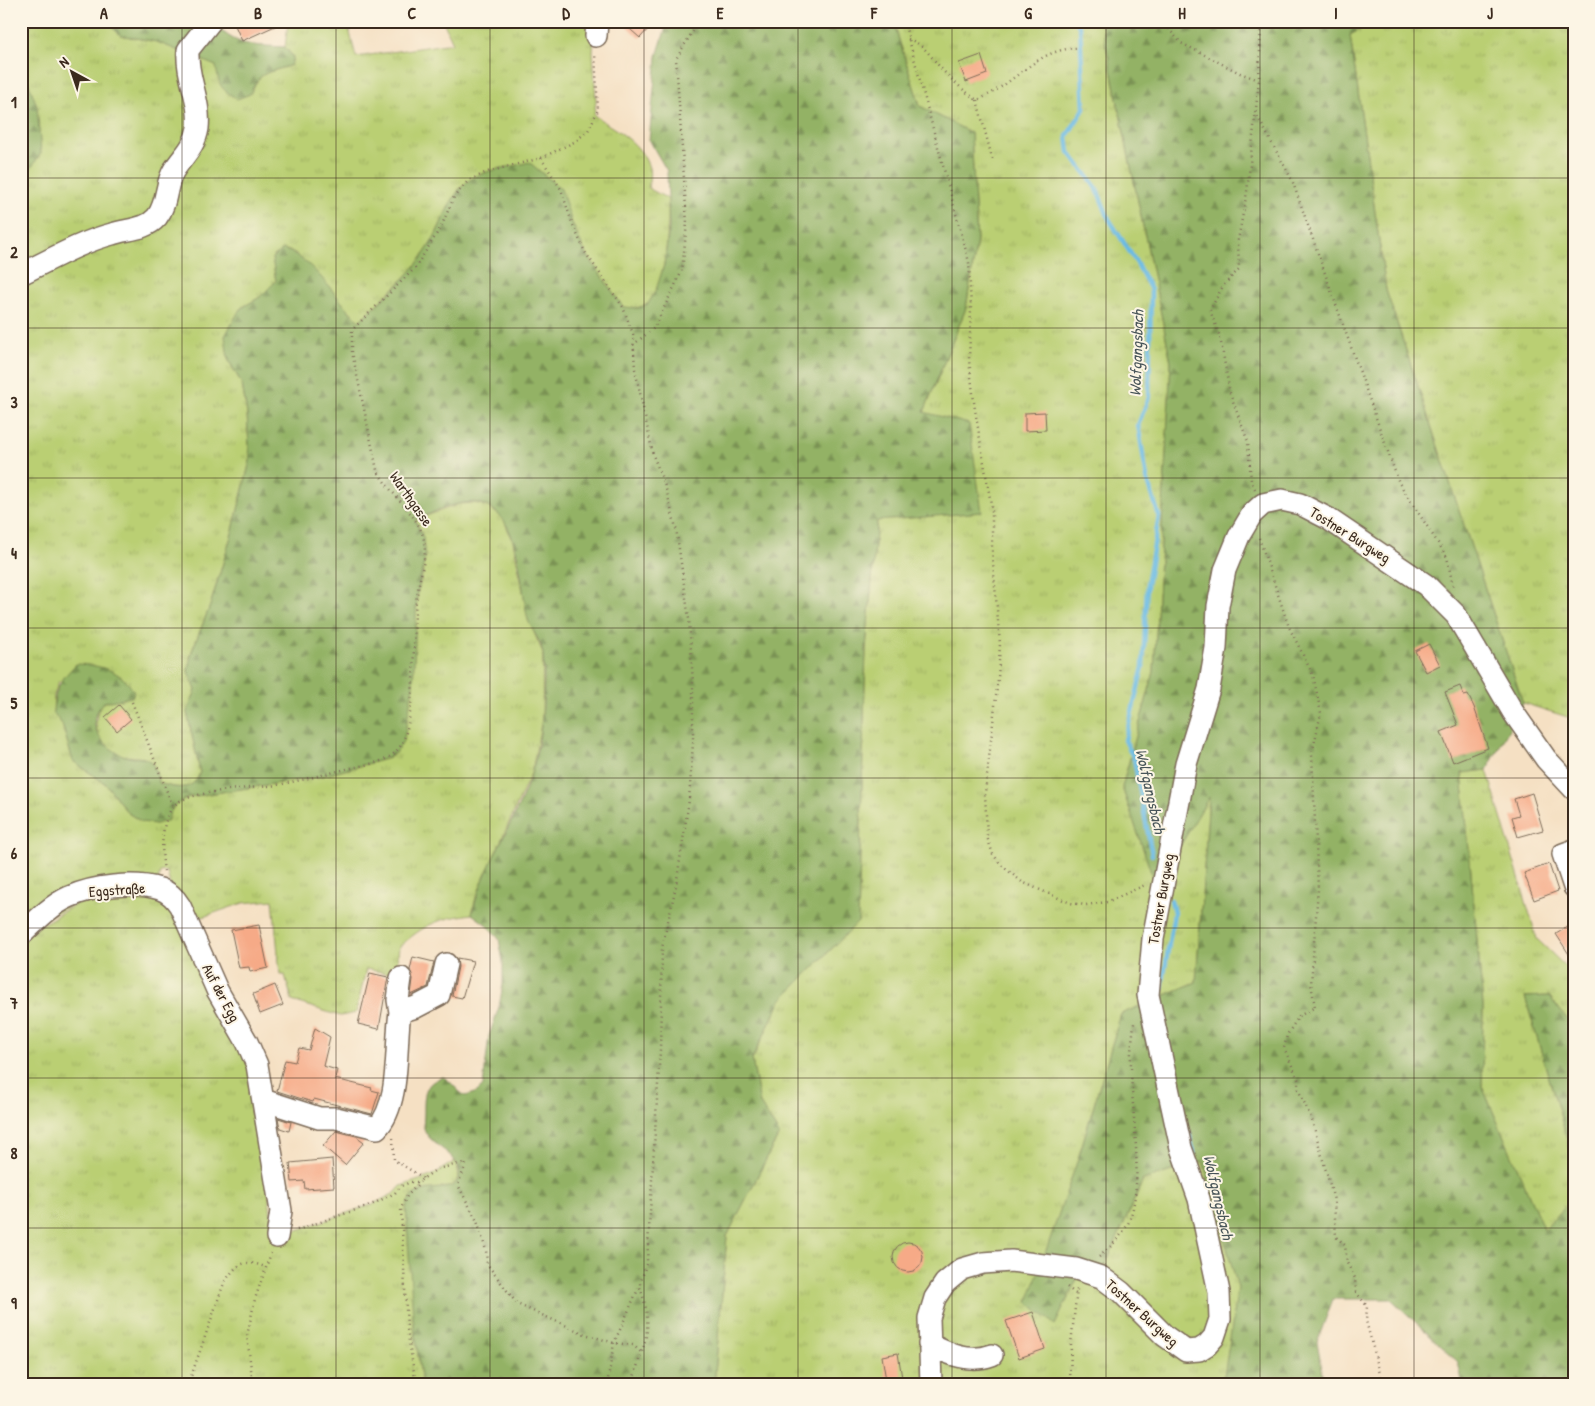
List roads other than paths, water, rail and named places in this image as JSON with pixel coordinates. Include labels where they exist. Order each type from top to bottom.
[{"type":"street","points":[[21,274],[110,234],[140,228],[157,216],[162,208],[170,178],[192,148],[196,138],[198,108],[188,71],[188,50],[211,21]]},
{"type":"street","name":"Tostner Burgweg","points":[[931,1385],[929,1318],[935,1298],[945,1283],[962,1269],[983,1264],[1011,1261],[1070,1276],[1101,1277],[1121,1292],[1165,1336],[1186,1351],[1199,1350],[1207,1346],[1214,1337],[1220,1319],[1219,1292],[1199,1199],[1181,1148],[1148,996],[1152,939],[1186,764],[1209,689],[1216,648],[1218,606],[1225,570],[1239,536],[1257,509],[1282,500],[1300,504],[1327,518],[1426,584],[1456,615],[1513,712],[1546,759],[1574,789]]},
{"type":"street","points":[[1574,850],[1562,854],[1574,887]]},
{"type":"street","name":"Eggstraße","points":[[21,935],[59,902],[80,893],[130,886],[160,889],[167,892]]},
{"type":"street","name":"Auf der Egg","points":[[167,892],[180,906],[217,990],[252,1052],[257,1065],[281,1211],[277,1237]]},
{"type":"street","points":[[400,1012],[416,1007],[439,995],[446,964]]},
{"type":"street","points":[[263,1100],[319,1118],[336,1118],[378,1131],[384,1122],[395,1080],[397,1032],[400,1012],[398,1000],[401,978]]},
{"type":"street","points":[[929,1344],[944,1352],[966,1359],[980,1359],[992,1355]]},
{"type":"waterway","name":"Wolfgangsbach","points":[[1075,21],[1080,27],[1084,109],[1067,136],[1069,152],[1096,187],[1109,219],[1151,290],[1149,397],[1138,425],[1147,478],[1159,516],[1147,585],[1143,667],[1125,740],[1134,759],[1152,855]]},
{"type":"waterway","name":"Wolfgangsbach","points":[[1161,1012],[1161,993],[1174,913],[1171,900]]},
{"type":"waterway","name":"Wolfgangsbach","points":[[1189,1134],[1194,1153]]}]
